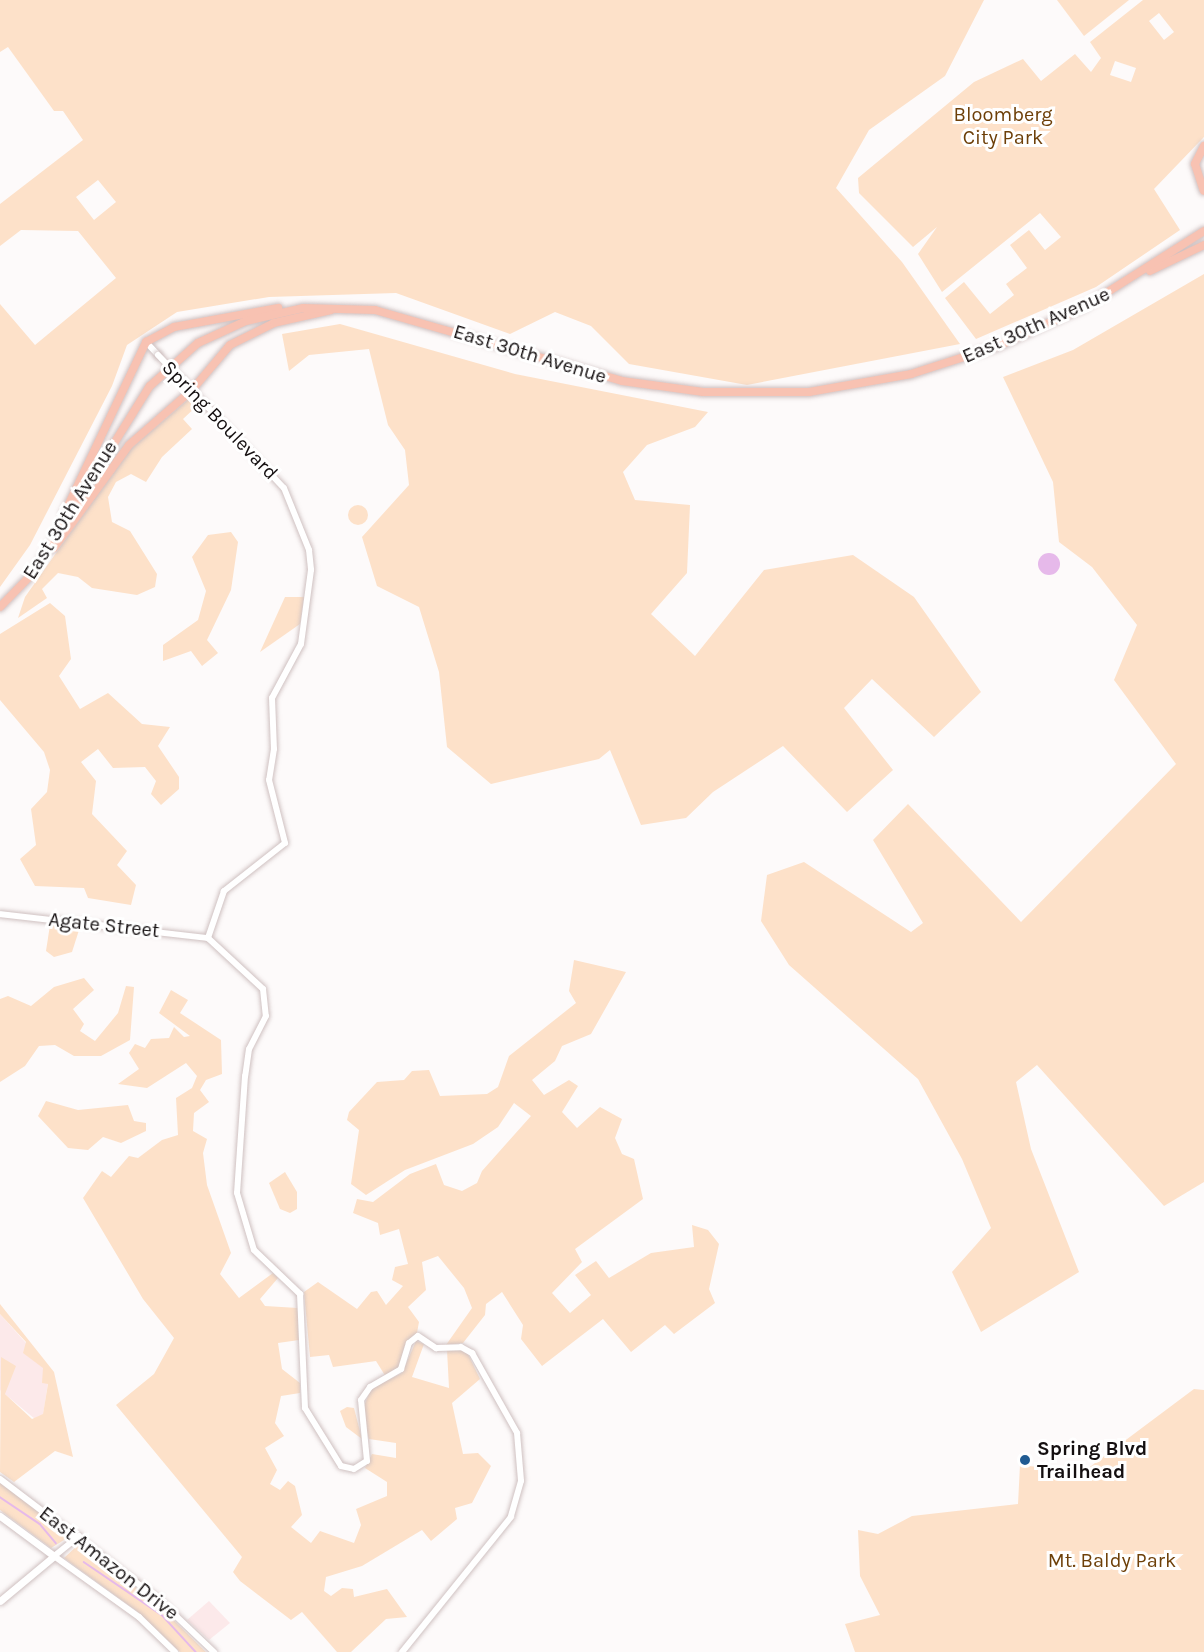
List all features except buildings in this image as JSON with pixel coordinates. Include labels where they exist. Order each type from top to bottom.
[{"type":"main road","points":[[1204,146],[1195,164],[1204,191]]},
{"type":"main road","name":"East 30th Avenue","points":[[0,608],[34,572],[126,420],[158,378],[214,335],[303,308],[349,307],[410,317],[543,362],[622,381],[703,392],[809,392],[901,377],[975,355],[1084,307],[1204,231]]},
{"type":"main road","points":[[1134,277],[1204,245]]},
{"type":"main road","points":[[34,572],[129,445],[192,390],[222,352],[249,333],[349,307]]},
{"type":"main road","points":[[42,558],[146,342],[174,327],[303,308]]},
{"type":"main road","points":[[0,1516],[54,1556],[0,1601]]},
{"type":"street","name":"Spring Boulevard","points":[[146,342],[284,488],[309,550],[310,590],[301,644],[272,698],[274,749],[268,780],[284,845],[224,891],[207,938]]},
{"type":"street","name":"Agate Street","points":[[0,914],[207,938]]},
{"type":"street","points":[[207,938],[265,994],[266,1016],[247,1057],[236,1191],[254,1250],[300,1294],[304,1403],[310,1420],[343,1467],[364,1464],[369,1452],[359,1414],[362,1398],[398,1372],[411,1341],[419,1336],[436,1348],[461,1347],[472,1353],[519,1441],[521,1481],[511,1517],[402,1652]]},
{"type":"street","name":"East Amazon Drive","points":[[0,1479],[79,1536],[157,1598],[214,1652]]},
{"type":"street","points":[[79,1536],[54,1556],[139,1617],[175,1652]]},
{"type":"shaded area","points":[[1049,553],[1057,556],[1060,564],[1057,572],[1049,575],[1041,572],[1038,564],[1041,556]]},
{"type":"shaded area","points":[[0,1314],[43,1362],[48,1383],[43,1415],[35,1419],[0,1390]]},
{"type":"shaded area","points":[[209,1601],[230,1623],[209,1640],[187,1620]]},
{"type":"green space","points":[[0,0],[984,0],[945,76],[869,130],[836,188],[902,262],[960,344],[747,385],[629,364],[591,326],[555,312],[510,334],[396,293],[269,297],[177,312],[127,345],[112,386],[30,545],[0,587],[0,304],[35,345],[116,278],[78,231],[21,230],[0,246],[0,204],[83,140],[63,111],[54,111],[8,47],[0,52]],"holes":[[[98,180],[116,202],[94,220],[76,197]]]},
{"type":"green space","points":[[1057,0],[1129,0],[1084,36]]},
{"type":"green space","name":"Bloomberg City Park","points":[[1143,0],[1204,0],[1204,137],[1154,189],[1180,230],[1096,287],[976,339],[945,298],[964,282],[990,314],[1014,295],[1006,284],[1027,268],[1010,245],[1029,230],[1045,250],[1061,237],[1040,213],[942,292],[918,254],[937,227],[913,247],[859,193],[858,178],[974,82],[1023,59],[1041,81],[1075,54],[1091,72],[1101,58],[1090,42]],"holes":[[[1159,13],[1174,32],[1164,40],[1149,21]],[[1115,61],[1136,68],[1131,82],[1110,75]]]},
{"type":"green space","points":[[1204,274],[1204,1182],[1164,1206],[1037,1065],[1016,1082],[1031,1149],[1079,1272],[981,1332],[952,1272],[991,1228],[962,1159],[918,1079],[789,965],[761,921],[767,875],[804,862],[911,932],[923,923],[873,840],[908,804],[1021,922],[1176,764],[1114,680],[1137,625],[1092,567],[1059,542],[1053,482],[1003,377],[1073,350]]},
{"type":"green space","points":[[340,324],[515,374],[708,412],[695,427],[647,445],[623,472],[635,500],[690,505],[687,573],[651,614],[695,656],[764,570],[853,555],[914,597],[981,692],[934,737],[872,679],[844,708],[893,770],[847,812],[783,746],[713,792],[686,818],[641,825],[610,750],[599,759],[491,784],[447,747],[439,672],[419,607],[377,586],[362,537],[409,485],[405,450],[388,425],[369,349],[309,355],[289,371],[282,334]]},
{"type":"green space","points":[[191,397],[199,404],[183,419],[192,429],[162,457],[146,482],[131,474],[116,482],[108,497],[112,522],[130,531],[157,574],[155,587],[137,595],[92,588],[78,577],[58,573],[42,589],[47,598],[18,618],[25,597],[128,451]]},
{"type":"green space","points":[[358,505],[365,508],[368,515],[365,522],[358,525],[351,522],[348,515],[351,508]]},
{"type":"green space","points":[[231,532],[238,542],[231,590],[207,640],[218,653],[202,666],[191,651],[163,661],[163,645],[198,620],[206,591],[192,557],[208,535]]},
{"type":"green space","points":[[285,597],[304,597],[300,624],[260,652]]},
{"type":"green space","points":[[50,603],[65,616],[71,659],[59,676],[80,709],[108,693],[142,724],[170,727],[158,746],[179,777],[179,789],[161,805],[151,794],[156,781],[145,767],[113,768],[98,749],[81,762],[96,781],[92,814],[127,851],[117,865],[136,885],[131,905],[88,898],[84,888],[35,886],[20,859],[36,845],[31,809],[47,792],[50,770],[44,752],[0,700],[0,634]]},
{"type":"green space","points":[[50,925],[80,927],[72,952],[54,957],[46,951]]},
{"type":"green space","points":[[574,960],[626,972],[591,1034],[562,1046],[555,1061],[532,1080],[544,1095],[569,1080],[578,1086],[562,1112],[577,1128],[600,1107],[622,1119],[615,1138],[622,1154],[634,1159],[643,1199],[575,1249],[582,1262],[552,1293],[570,1313],[591,1295],[575,1275],[596,1261],[609,1278],[651,1253],[694,1247],[692,1225],[708,1230],[719,1244],[709,1289],[715,1303],[674,1334],[665,1325],[631,1352],[603,1319],[542,1366],[521,1339],[523,1325],[502,1292],[486,1304],[485,1315],[463,1343],[446,1345],[472,1308],[464,1288],[438,1256],[422,1262],[426,1290],[408,1307],[419,1322],[417,1333],[406,1342],[398,1369],[386,1377],[376,1361],[333,1367],[329,1355],[310,1357],[304,1292],[318,1282],[357,1309],[371,1292],[377,1291],[386,1305],[403,1286],[392,1280],[395,1267],[408,1264],[399,1229],[380,1235],[378,1223],[353,1213],[357,1199],[373,1202],[410,1174],[436,1164],[444,1185],[462,1191],[477,1183],[482,1171],[531,1116],[514,1103],[498,1127],[473,1144],[405,1170],[366,1195],[351,1184],[359,1130],[347,1120],[349,1112],[377,1082],[404,1080],[412,1071],[429,1070],[440,1096],[487,1094],[498,1087],[509,1056],[576,1003],[569,991]]},
{"type":"green space","points":[[84,978],[94,990],[73,1009],[84,1024],[80,1031],[95,1041],[118,1013],[126,986],[134,987],[130,1040],[101,1056],[74,1056],[55,1045],[39,1046],[25,1066],[0,1082],[0,999],[8,996],[31,1006],[54,987]]},
{"type":"green space","points":[[171,990],[188,1000],[180,1013],[221,1040],[222,1074],[206,1080],[200,1090],[209,1102],[194,1113],[193,1131],[207,1139],[203,1153],[207,1185],[231,1253],[220,1274],[239,1298],[273,1273],[278,1278],[260,1299],[265,1306],[298,1308],[299,1340],[278,1343],[282,1369],[300,1383],[300,1393],[281,1396],[275,1423],[284,1436],[265,1448],[277,1470],[270,1484],[280,1490],[288,1481],[295,1486],[302,1515],[291,1527],[311,1543],[320,1531],[354,1543],[361,1525],[356,1509],[387,1496],[387,1482],[365,1468],[372,1454],[396,1458],[396,1443],[369,1439],[361,1413],[371,1389],[402,1373],[416,1341],[424,1344],[412,1377],[449,1388],[447,1350],[457,1349],[467,1352],[480,1379],[452,1403],[463,1454],[478,1453],[491,1466],[472,1503],[455,1508],[457,1519],[431,1541],[422,1530],[362,1566],[326,1577],[324,1591],[331,1596],[342,1588],[353,1589],[354,1597],[387,1589],[407,1617],[386,1619],[351,1652],[337,1652],[302,1612],[291,1620],[240,1581],[233,1572],[242,1557],[116,1405],[154,1374],[174,1338],[143,1299],[83,1198],[102,1171],[111,1177],[129,1156],[138,1158],[162,1140],[178,1135],[176,1098],[192,1088],[197,1076],[186,1063],[147,1088],[118,1084],[139,1069],[129,1053],[135,1044],[145,1048],[151,1039],[169,1038],[174,1027],[184,1037],[190,1036],[159,1013]]},
{"type":"green space","points":[[46,1101],[78,1110],[128,1105],[134,1121],[146,1123],[146,1131],[121,1143],[103,1137],[88,1150],[68,1148],[38,1116]]},
{"type":"green space","points":[[285,1172],[297,1192],[297,1209],[290,1213],[280,1209],[269,1183]]},
{"type":"green space","points":[[0,1304],[54,1372],[73,1457],[55,1451],[14,1482],[0,1472],[1,1357],[16,1366],[5,1394],[32,1419],[43,1414],[48,1384],[42,1383],[43,1368],[23,1353],[26,1342],[0,1314]]},
{"type":"green space","name":"Mt. Baldy Park","points":[[1194,1389],[1204,1390],[1204,1652],[855,1652],[845,1624],[880,1615],[860,1576],[858,1530],[878,1534],[912,1516],[1018,1504],[1020,1465],[1083,1472]]},
{"type":"green space","points":[[347,1407],[354,1408],[362,1439],[346,1427],[340,1411]]},
{"type":"green space","points":[[0,1483],[69,1537],[51,1548],[0,1510]]},
{"type":"green space","points":[[78,1545],[153,1600],[206,1652],[180,1652],[138,1612],[64,1558]]},
{"type":"waterway","points":[[0,1497],[40,1524],[56,1543]]},
{"type":"waterway","points":[[84,1562],[162,1615],[196,1652]]},
{"type":"place","name":"Spring Blvd Trailhead","points":[[1025,1460]]}]
